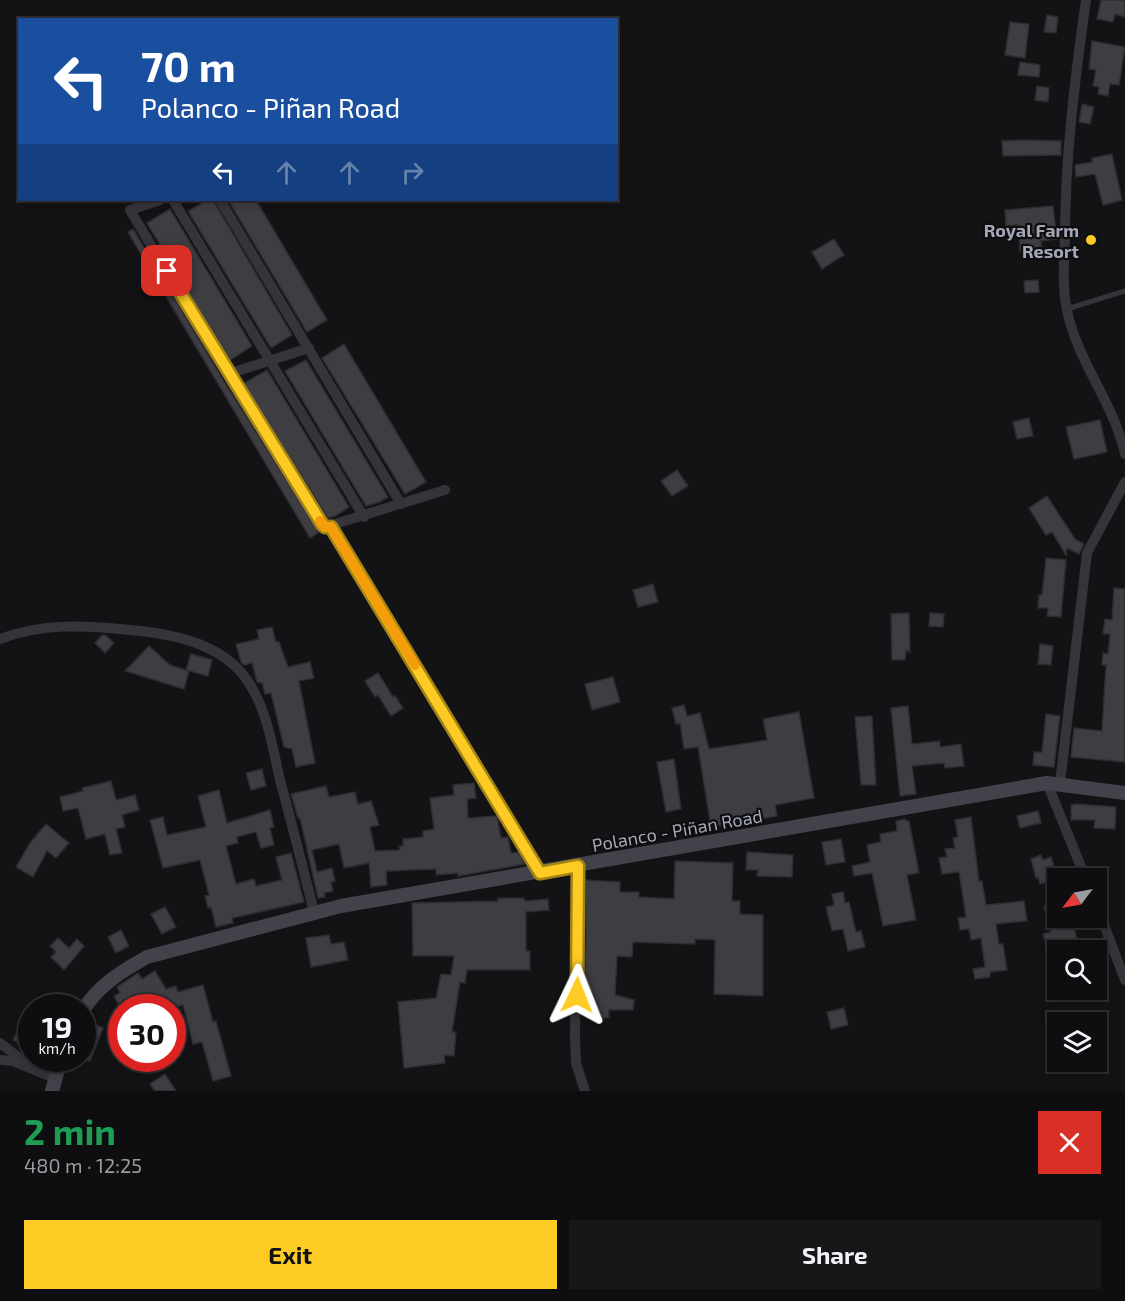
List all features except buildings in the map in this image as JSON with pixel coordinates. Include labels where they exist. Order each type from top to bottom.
[{"type":"main road","name":"Polanco - Piñan Road","points":[[96,995],[105,984],[123,970],[147,957],[314,912],[1054,783],[1125,793]]},
{"type":"street","points":[[1086,0],[1071,129],[1065,208],[1064,282],[1073,333],[1120,432],[1125,454]]},
{"type":"street","points":[[157,201],[130,210],[228,374],[322,524],[325,527],[331,527],[445,490]]},
{"type":"street","points":[[173,201],[364,517]]},
{"type":"street","points":[[221,201],[401,504]]},
{"type":"street","points":[[228,374],[309,348]]},
{"type":"street","points":[[1082,868],[1054,783],[1087,553],[1125,482]]},
{"type":"street","points":[[331,527],[540,873]]},
{"type":"street","points":[[0,639],[42,628],[96,626],[159,633],[196,641],[215,652],[234,668],[252,688],[266,724],[314,912]]},
{"type":"street","points":[[578,866],[575,1037],[576,1063],[585,1091]]},
{"type":"street","points":[[1105,928],[1125,980]]},
{"type":"street","points":[[0,1043],[18,1057]]},
{"type":"street","points":[[0,1060],[18,1063]]},
{"type":"street","points":[[38,1072],[54,1085]]},
{"type":"lane","points":[[1067,309],[1125,291]]},
{"type":"slow traffic","points":[[320,521],[325,527],[331,527],[415,665]]},
{"type":"place","name":"Royal Farm Resort","points":[[1091,240]]},
{"type":"route","points":[[167,271],[322,524],[328,528],[331,527],[540,873],[578,866],[577,995]]}]
